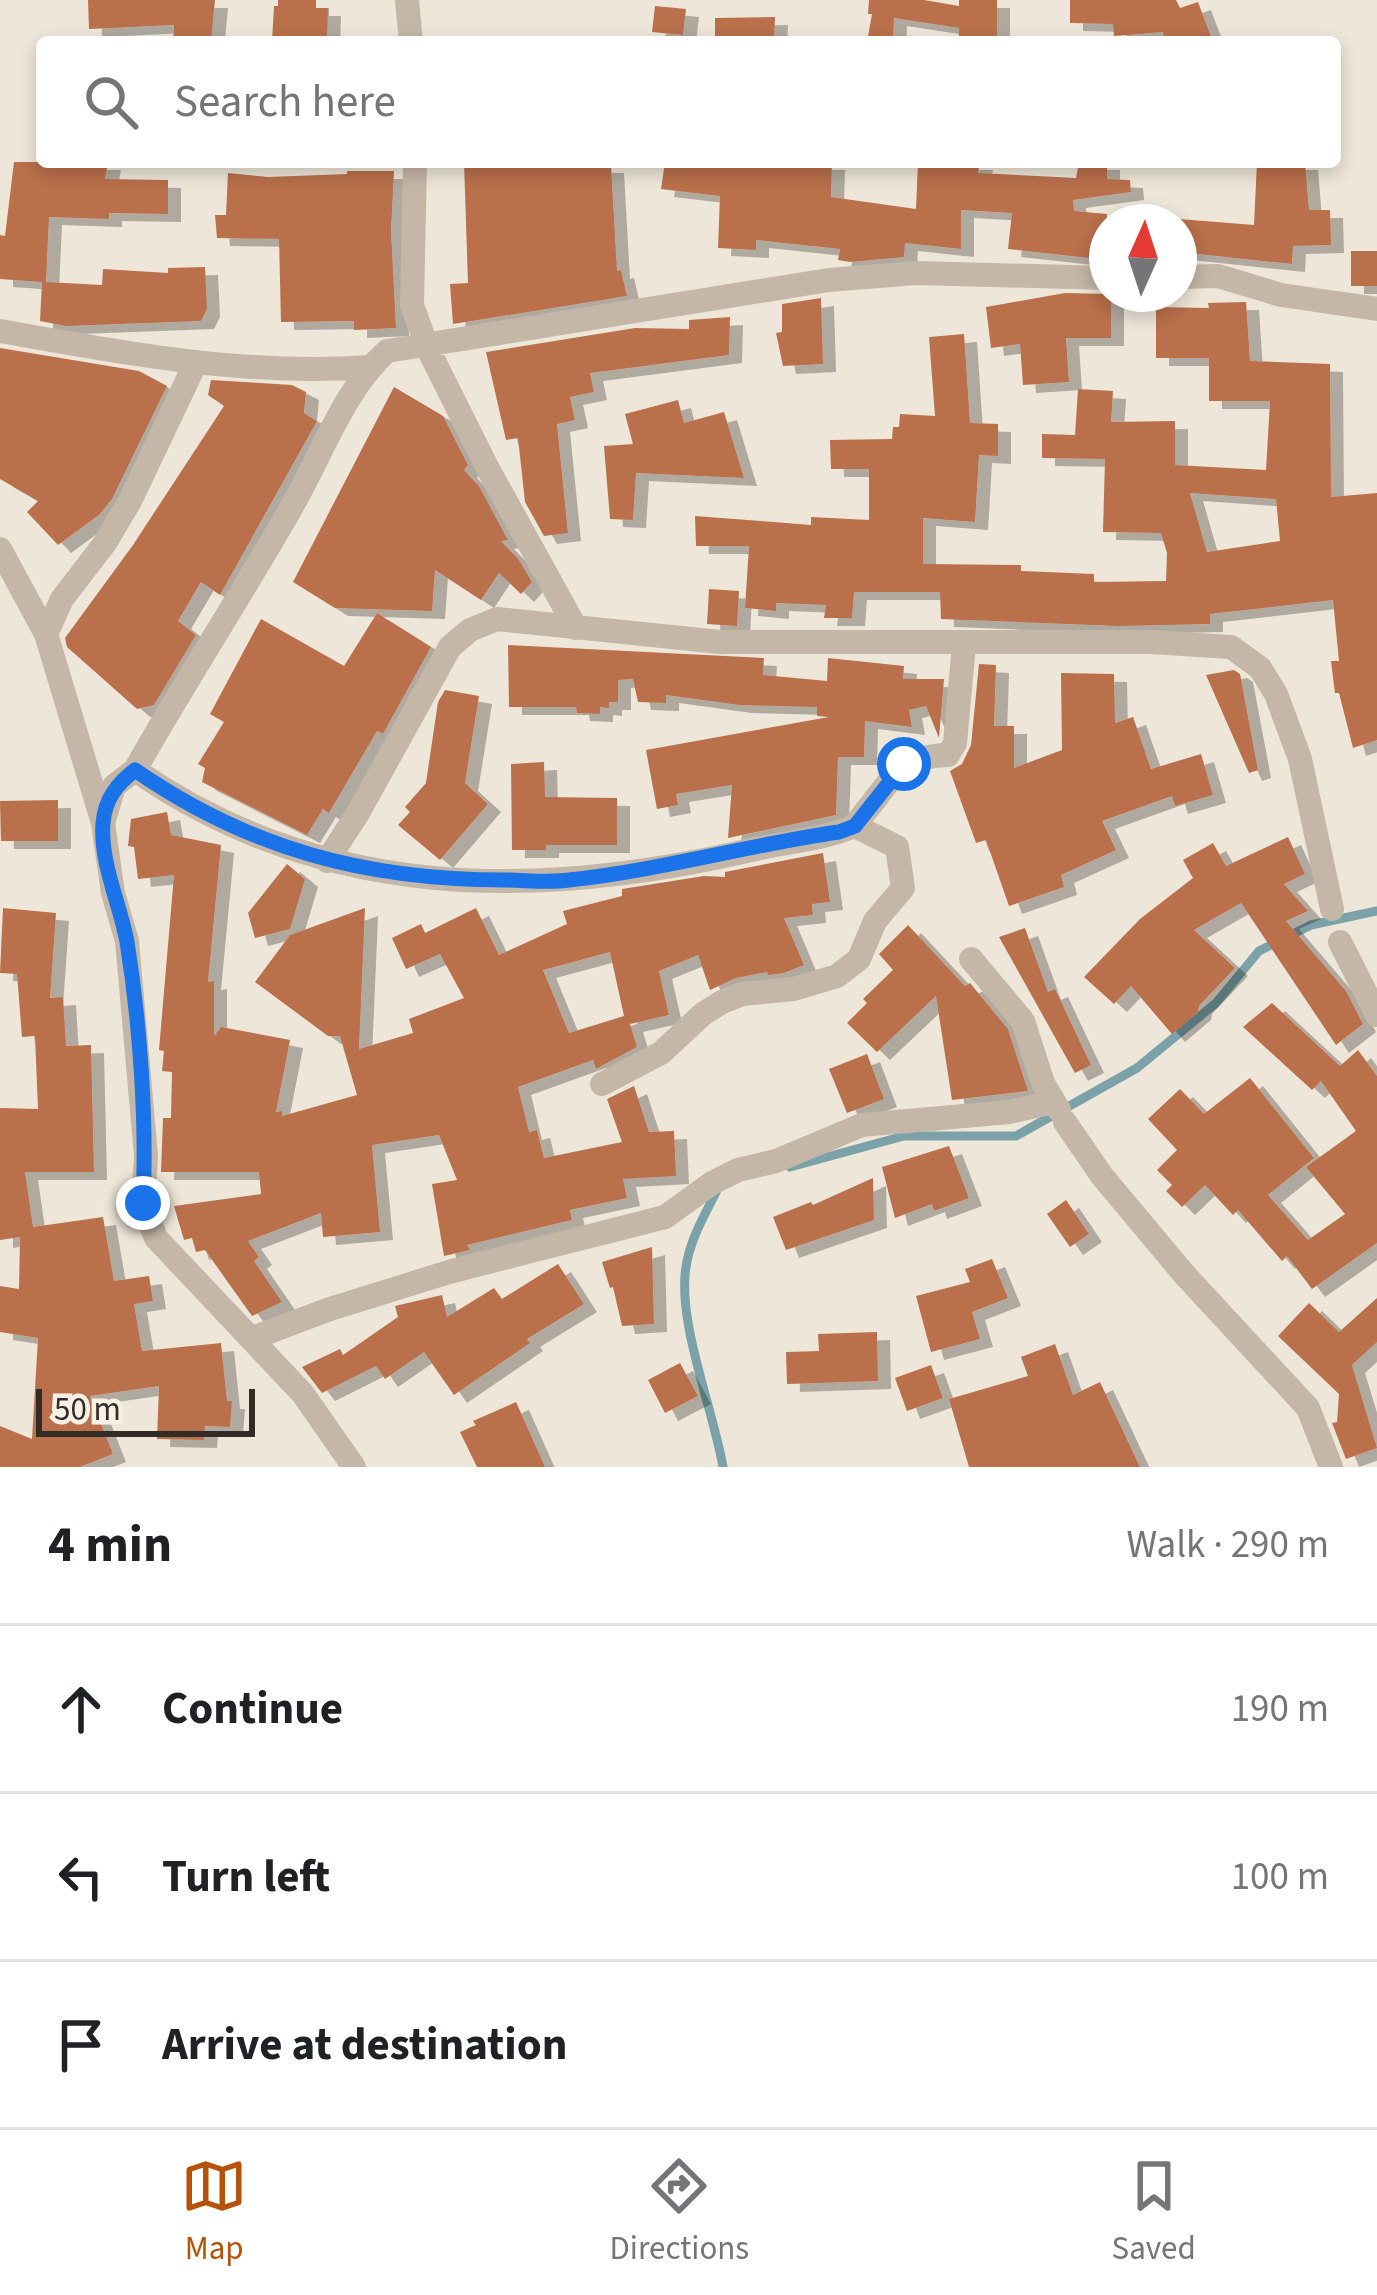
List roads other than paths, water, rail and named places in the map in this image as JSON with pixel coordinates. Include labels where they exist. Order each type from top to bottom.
[{"type":"street","points":[[407,0],[410,36]]},
{"type":"street","points":[[416,168],[412,304],[427,346],[488,469],[576,628]]},
{"type":"street","points":[[103,823],[114,786],[135,770],[293,505],[349,398],[369,367],[388,351],[829,280],[916,273],[1089,278]]},
{"type":"street","points":[[1197,277],[1219,276],[1281,295],[1377,309]]},
{"type":"street","points":[[0,331],[196,362],[311,371],[369,367]]},
{"type":"street","points":[[46,634],[62,599],[105,543],[130,500],[196,362]]},
{"type":"street","points":[[0,549],[46,634],[103,823],[113,893],[127,941],[146,1156],[143,1203],[156,1238],[254,1337],[303,1394],[354,1467]]},
{"type":"street","points":[[327,862],[450,647],[470,630],[497,619],[720,642],[1150,642],[1232,647],[1260,668],[1276,694],[1300,759],[1332,909]]},
{"type":"street","points":[[855,826],[904,764],[922,755],[947,754],[955,743],[964,644]]},
{"type":"street","points":[[135,770],[186,805],[242,833],[327,862],[425,876],[562,881],[713,858],[855,826],[897,847],[903,888],[875,921],[860,958],[837,976],[722,1002],[661,1053],[602,1084]]},
{"type":"street","points":[[1340,942],[1377,1015]]},
{"type":"street","points":[[971,959],[1023,1021],[1043,1082],[1102,1176],[1184,1274],[1308,1408],[1331,1467]]},
{"type":"street","points":[[254,1337],[448,1272],[665,1217],[739,1170],[776,1161],[862,1125],[1059,1112]]},
{"type":"waterway","points":[[790,1167],[904,1136],[1016,1136],[1137,1068],[1216,1003],[1259,951],[1311,925],[1377,911]]},
{"type":"waterway","points":[[717,1190],[691,1247],[685,1289],[691,1339],[723,1467]]}]
